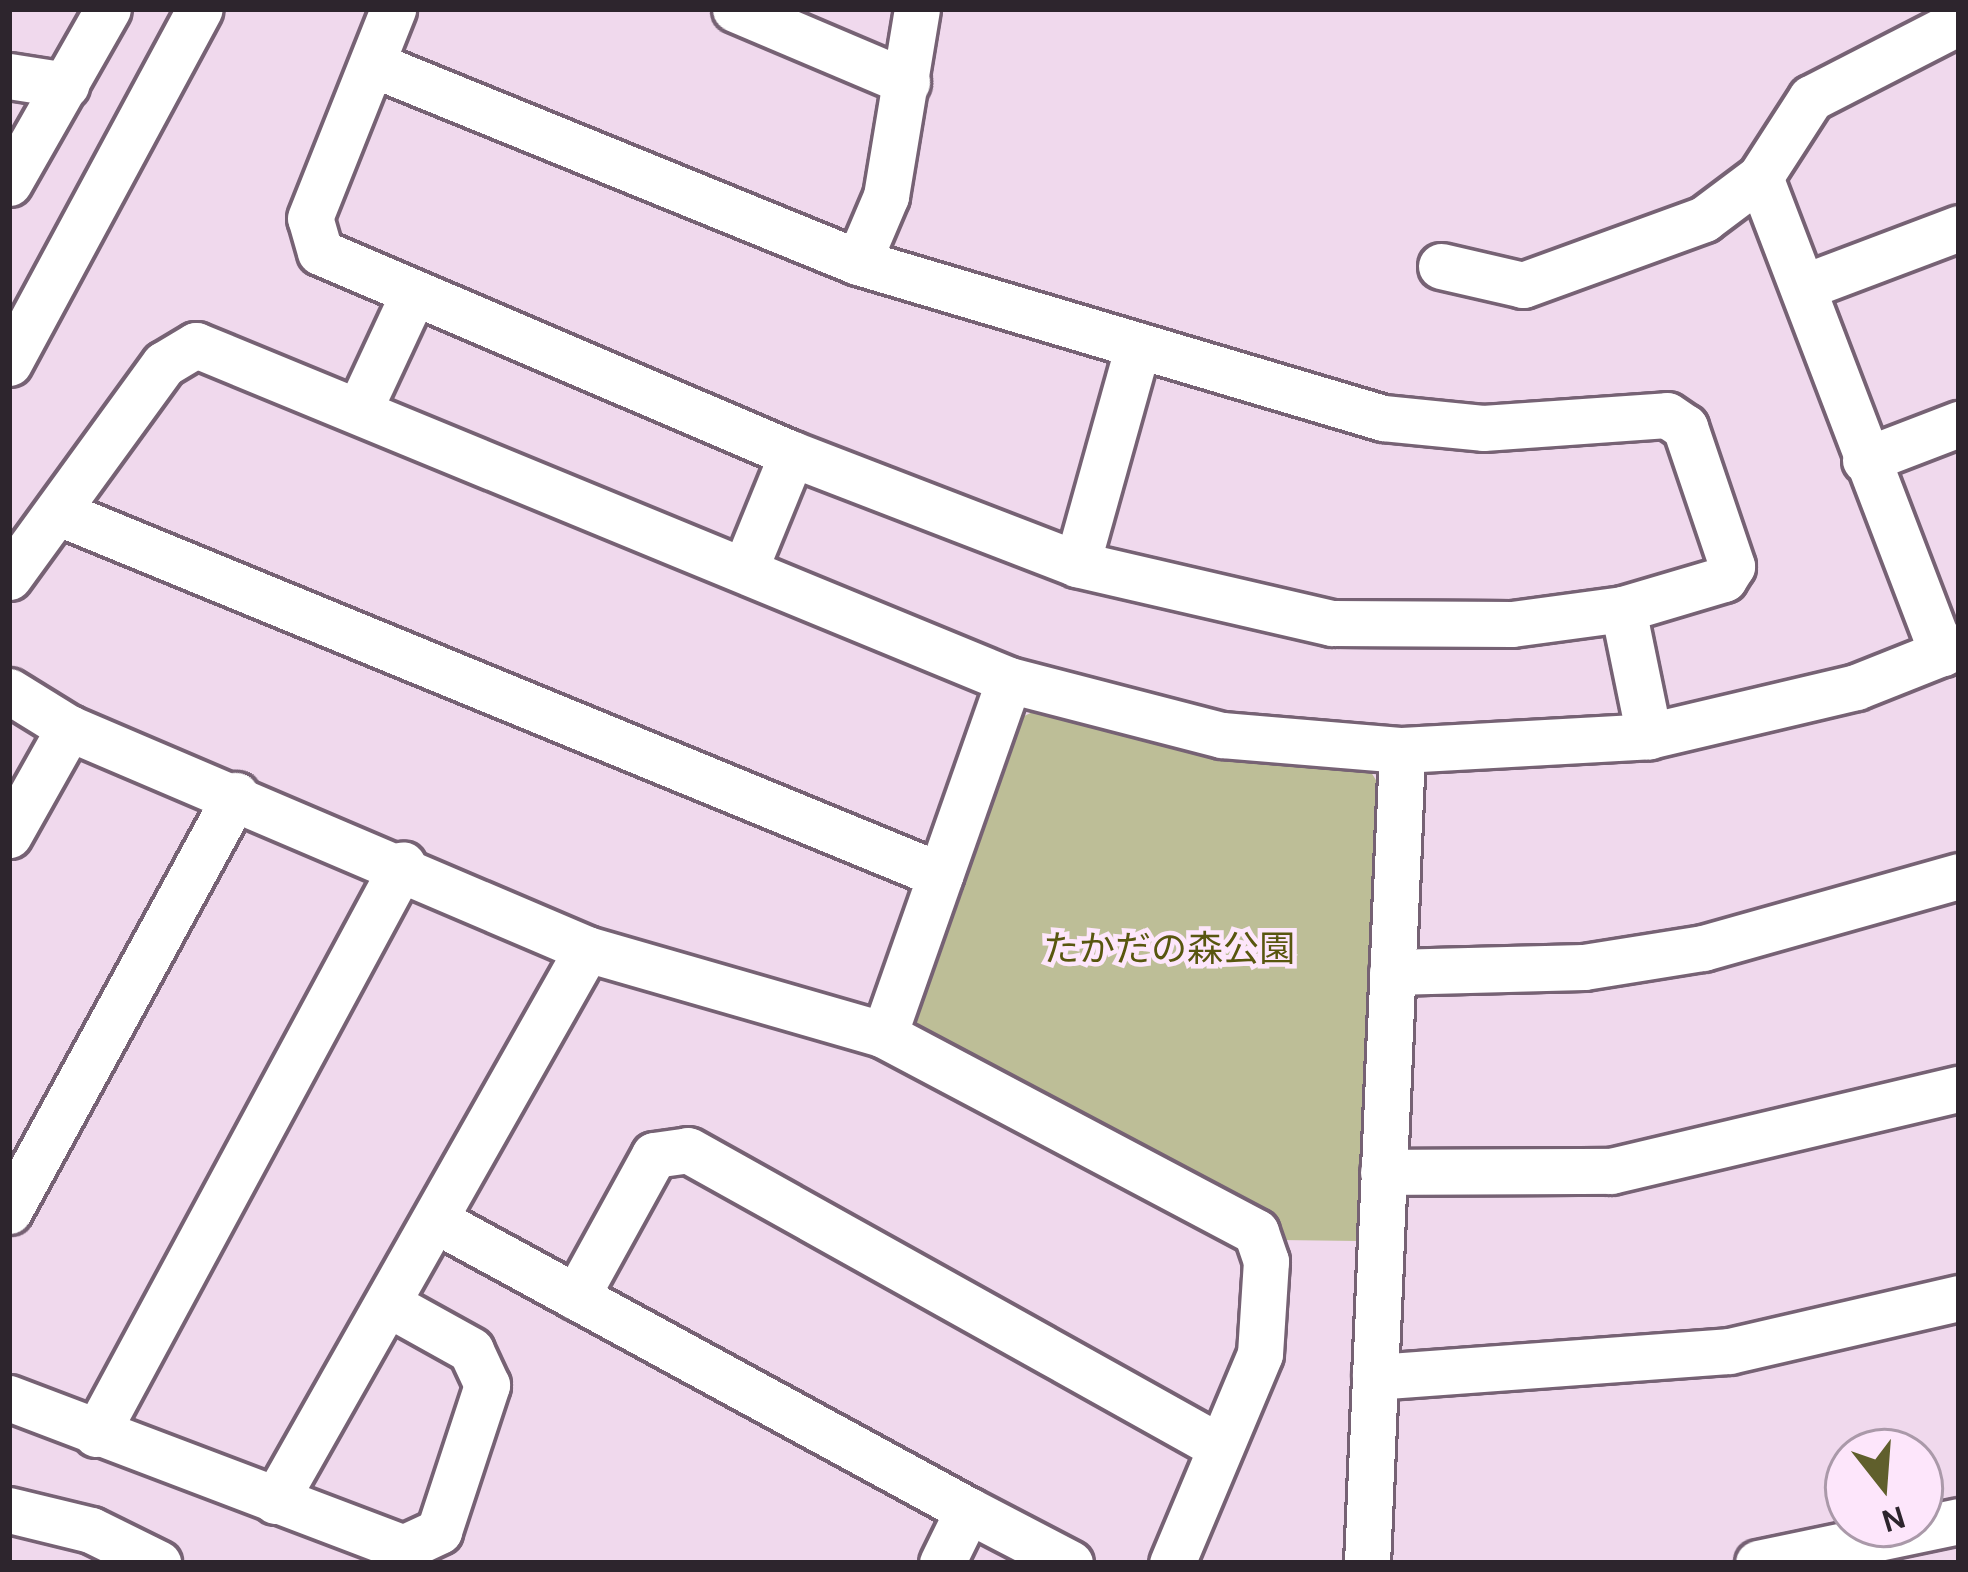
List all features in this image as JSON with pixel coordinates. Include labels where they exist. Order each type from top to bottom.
[{"type":"street","points":[[9,183],[108,9]]},
{"type":"street","points":[[9,363],[200,9]]},
{"type":"street","points":[[372,64],[858,262],[1382,418],[1484,428],[1666,415],[1685,427],[1732,566],[1724,579],[1623,609],[1512,624],[1332,623],[1077,564],[792,454],[412,294],[312,239],[310,218],[393,9]]},
{"type":"street","points":[[735,9],[907,82]]},
{"type":"street","points":[[858,262],[886,196],[917,9]]},
{"type":"street","points":[[1441,266],[1523,286],[1704,220],[1760,177],[1811,98],[1935,22]]},
{"type":"street","points":[[9,76],[66,85]]},
{"type":"street","points":[[9,577],[179,349],[196,345],[747,564],[1009,680],[1222,735],[1402,750],[1648,736],[1856,687],[1951,650],[1865,460],[1760,177]]},
{"type":"street","points":[[1803,287],[1959,228]]},
{"type":"street","points":[[359,410],[412,294]]},
{"type":"street","points":[[1077,564],[1138,345]]},
{"type":"street","points":[[1865,460],[1959,424]]},
{"type":"street","points":[[747,564],[792,454]]},
{"type":"street","points":[[57,512],[940,875]]},
{"type":"street","points":[[1623,609],[1648,736]]},
{"type":"street","points":[[884,1035],[1009,680]]},
{"type":"street","points":[[9,691],[69,728],[403,864],[587,949],[884,1035],[1256,1232],[1266,1261],[1260,1354],[1172,1563]]},
{"type":"street","points":[[9,835],[69,728]]},
{"type":"street","points":[[1367,1563],[1402,750]]},
{"type":"street","points":[[9,1211],[236,795]]},
{"type":"street","points":[[96,1434],[403,864]]},
{"type":"street","points":[[1392,972],[1584,967],[1703,948],[1959,876]]},
{"type":"street","points":[[275,1501],[587,949]]},
{"type":"street","points":[[1384,1172],[1611,1171],[1959,1088]]},
{"type":"street","points":[[576,1297],[654,1155],[688,1150],[1220,1447]]},
{"type":"street","points":[[435,1220],[1070,1563]]},
{"type":"street","points":[[1375,1377],[1729,1351],[1959,1298]]},
{"type":"street","points":[[9,1398],[403,1548],[439,1531],[486,1365],[388,1304]]},
{"type":"street","points":[[9,1510],[92,1530],[158,1563]]},
{"type":"street","points":[[942,1563],[968,1510]]},
{"type":"street","points":[[1758,1563],[1885,1553],[1959,1520]]},
{"type":"green space","name":"たかだの森公園","points":[[1039,709],[1246,761],[1371,772],[1382,790],[1359,1241],[1280,1240],[916,1038],[907,1015],[1020,718]]}]
